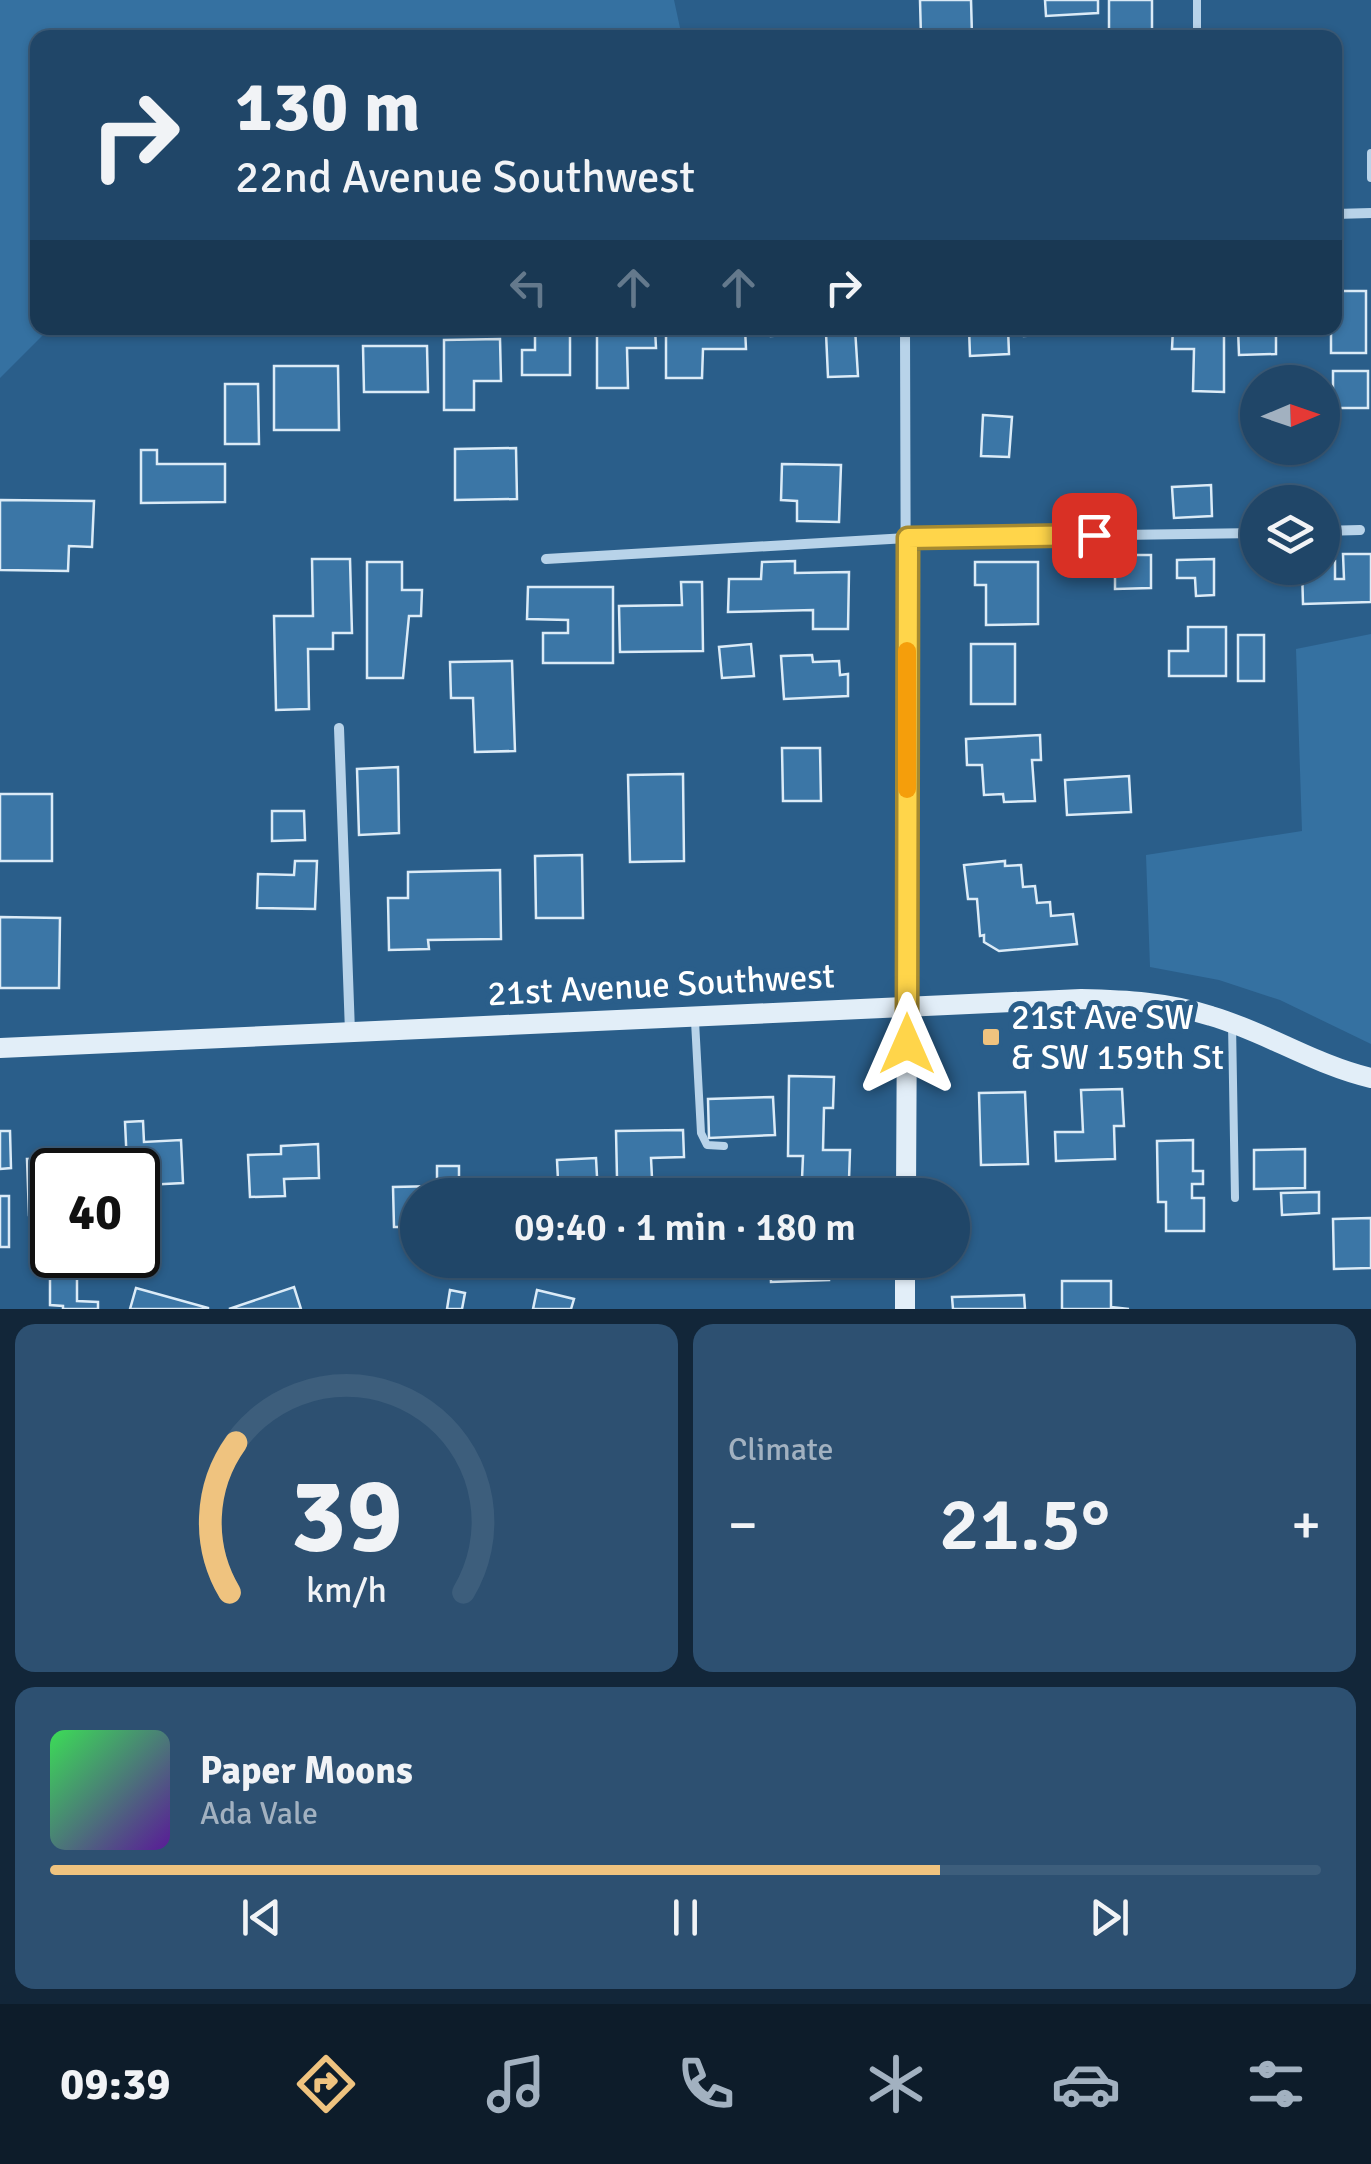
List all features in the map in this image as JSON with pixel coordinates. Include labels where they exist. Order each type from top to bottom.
[{"type":"street","points":[[1342,214],[1371,213]]},
{"type":"street","points":[[905,335],[906,1178]]},
{"type":"street","points":[[1340,531],[1360,530]]},
{"type":"street","points":[[546,559],[908,538],[1240,532]]},
{"type":"street","points":[[339,728],[350,1032]]},
{"type":"street","name":"21st Avenue Southwest","points":[[0,1048],[1080,998],[1151,1001],[1232,1024],[1346,1072],[1371,1078]]},
{"type":"street","points":[[905,1278],[905,1309]]},
{"type":"lane","points":[[1196,30],[1197,0]]},
{"type":"lane","points":[[1371,153],[1371,178]]},
{"type":"lane","points":[[695,1016],[701,1133],[706,1145],[724,1146]]},
{"type":"lane","points":[[1232,1024],[1234,1198]]},
{"type":"shaded area","points":[[0,0],[674,0],[680,30],[30,30],[30,335],[43,335],[0,378]]},
{"type":"shaded area","points":[[1371,634],[1371,1044],[1280,1000],[1219,980],[1150,967],[1146,855],[1302,831],[1296,649]]},
{"type":"building","points":[[920,0],[971,0],[972,30],[921,30]]},
{"type":"building","points":[[1045,0],[1098,0],[1098,13],[1046,16]]},
{"type":"building","points":[[1109,0],[1152,0],[1152,30],[1109,30]]},
{"type":"building","points":[[1342,291],[1366,291],[1366,353],[1331,353],[1331,335],[1342,335]]},
{"type":"building","points":[[535,335],[570,335],[570,375],[522,375],[522,350],[535,350]]},
{"type":"building","points":[[597,335],[655,335],[656,348],[627,348],[628,388],[597,388]]},
{"type":"building","points":[[666,335],[745,335],[746,349],[703,349],[702,378],[666,378]]},
{"type":"building","points":[[826,335],[855,335],[858,376],[828,377]]},
{"type":"building","points":[[969,335],[1008,335],[1009,354],[970,356]]},
{"type":"building","points":[[1173,335],[1224,335],[1224,392],[1193,391],[1194,349],[1172,349]]},
{"type":"building","points":[[1238,335],[1276,335],[1276,354],[1239,355]]},
{"type":"building","points":[[500,339],[501,381],[474,381],[474,410],[444,410],[444,340]]},
{"type":"building","points":[[363,346],[427,346],[428,392],[364,392]]},
{"type":"building","points":[[274,366],[338,366],[339,430],[274,430]]},
{"type":"building","points":[[1340,371],[1368,371],[1368,408],[1340,408]]},
{"type":"building","points":[[225,384],[258,384],[259,444],[225,444]]},
{"type":"building","points":[[983,415],[1012,417],[1009,457],[981,456]]},
{"type":"building","points":[[516,448],[517,499],[455,500],[455,449]]},
{"type":"building","points":[[141,450],[157,450],[157,464],[225,464],[225,502],[141,503]]},
{"type":"building","points":[[782,464],[841,465],[839,522],[797,521],[797,501],[781,500]]},
{"type":"building","points":[[1211,485],[1212,516],[1174,518],[1172,487]]},
{"type":"building","points":[[0,500],[94,501],[92,547],[69,546],[68,571],[0,570]]},
{"type":"building","points":[[1343,554],[1371,554],[1371,602],[1303,604],[1302,585],[1340,585],[1340,579],[1344,579]]},
{"type":"building","points":[[1115,555],[1151,555],[1151,588],[1115,589]]},
{"type":"building","points":[[312,559],[350,559],[352,633],[333,633],[333,649],[308,649],[309,709],[276,710],[274,616],[313,616]]},
{"type":"building","points":[[1214,559],[1214,595],[1196,596],[1195,578],[1177,578],[1177,560]]},
{"type":"building","points":[[795,561],[795,573],[849,572],[848,629],[813,629],[813,610],[728,612],[729,579],[761,579],[762,562]]},
{"type":"building","points":[[367,562],[402,562],[402,590],[422,590],[421,616],[409,616],[403,678],[367,678]]},
{"type":"building","points":[[975,562],[1038,562],[1038,624],[986,625],[986,585],[975,585]]},
{"type":"building","points":[[681,582],[702,582],[703,651],[620,652],[619,606],[682,605]]},
{"type":"building","points":[[528,587],[613,587],[613,663],[543,663],[543,633],[568,633],[568,620],[527,619]]},
{"type":"building","points":[[1188,627],[1226,627],[1226,676],[1169,676],[1169,651],[1188,651]]},
{"type":"building","points":[[1238,635],[1264,635],[1264,681],[1238,681]]},
{"type":"building","points":[[751,644],[754,676],[722,678],[719,647]]},
{"type":"building","points":[[971,644],[1015,644],[1015,704],[971,704]]},
{"type":"building","points":[[812,655],[813,662],[839,661],[840,675],[848,674],[848,696],[784,699],[781,656]]},
{"type":"building","points":[[512,661],[515,751],[475,752],[473,698],[451,698],[450,662]]},
{"type":"building","points":[[1040,735],[1041,760],[1032,760],[1035,801],[1004,802],[1003,794],[984,795],[982,765],[967,765],[966,739]]},
{"type":"building","points":[[782,748],[820,748],[821,801],[783,801]]},
{"type":"building","points":[[398,767],[399,833],[359,835],[357,769]]},
{"type":"building","points":[[683,774],[684,861],[630,862],[628,775]]},
{"type":"building","points":[[1129,776],[1131,812],[1067,815],[1065,780]]},
{"type":"building","points":[[0,794],[52,794],[52,861],[0,861]]},
{"type":"building","points":[[272,811],[304,811],[305,840],[272,841]]},
{"type":"building","points":[[582,855],[583,918],[536,918],[535,856]]},
{"type":"building","points":[[295,861],[317,861],[315,909],[257,908],[258,874],[294,875]]},
{"type":"building","points":[[1005,861],[1005,866],[1021,865],[1023,887],[1035,886],[1037,903],[1050,902],[1051,916],[1073,914],[1077,944],[999,951],[984,942],[977,899],[968,899],[964,865]]},
{"type":"building","points":[[500,870],[501,939],[428,940],[429,949],[389,950],[388,898],[408,898],[408,872]]},
{"type":"building","points":[[0,917],[60,918],[59,988],[0,988]]},
{"type":"building","points":[[789,1076],[834,1077],[833,1108],[824,1108],[823,1150],[850,1150],[849,1178],[802,1178],[803,1156],[788,1156]]},
{"type":"building","points":[[1122,1089],[1124,1126],[1114,1126],[1115,1159],[1056,1161],[1055,1132],[1083,1132],[1081,1090]]},
{"type":"building","points":[[1025,1092],[1028,1164],[981,1165],[979,1093]]},
{"type":"building","points":[[773,1097],[775,1135],[709,1138],[708,1099]]},
{"type":"building","points":[[143,1121],[144,1142],[181,1140],[183,1183],[160,1184],[160,1148],[126,1148],[125,1122]]},
{"type":"building","points":[[683,1130],[684,1157],[651,1158],[652,1178],[617,1178],[616,1131]]},
{"type":"building","points":[[0,1131],[10,1131],[11,1168],[0,1169]]},
{"type":"building","points":[[1193,1140],[1193,1171],[1203,1171],[1203,1184],[1192,1184],[1192,1198],[1204,1198],[1204,1231],[1166,1231],[1166,1202],[1158,1202],[1157,1141]]},
{"type":"building","points":[[318,1144],[319,1178],[284,1179],[285,1196],[250,1197],[248,1155],[281,1154],[281,1146]]},
{"type":"building","points":[[1305,1149],[1305,1188],[1254,1189],[1254,1150]]},
{"type":"building","points":[[596,1158],[597,1178],[558,1178],[557,1160]]},
{"type":"building","points":[[30,1159],[30,1215],[29,1215]]},
{"type":"building","points":[[437,1166],[459,1166],[459,1178],[437,1178]]},
{"type":"building","points":[[393,1187],[400,1187],[400,1227],[394,1227]]},
{"type":"building","points":[[1319,1192],[1319,1213],[1282,1215],[1281,1193]]},
{"type":"building","points":[[0,1196],[9,1196],[9,1247],[0,1247]]},
{"type":"building","points":[[1371,1218],[1371,1268],[1334,1269],[1333,1219]]},
{"type":"building","points":[[50,1278],[77,1278],[77,1301],[98,1302],[98,1309],[63,1309],[50,1305]]},
{"type":"building","points":[[771,1278],[829,1280],[771,1282]]},
{"type":"building","points":[[1062,1281],[1111,1281],[1111,1307],[1129,1309],[1062,1309]]},
{"type":"building","points":[[294,1287],[301,1309],[229,1309]]},
{"type":"building","points":[[136,1288],[208,1308],[208,1309],[130,1309]]},
{"type":"building","points":[[450,1290],[465,1293],[462,1309],[447,1309]]},
{"type":"building","points":[[537,1290],[574,1299],[571,1309],[533,1309]]},
{"type":"building","points":[[1024,1295],[1025,1309],[953,1309],[952,1297]]},
{"type":"slow traffic","points":[[907,651],[907,789]]},
{"type":"place","name":"21st Ave SW & SW 159th St","points":[[991,1037]]},
{"type":"route","points":[[907,1044],[908,538],[1094,535]]}]
